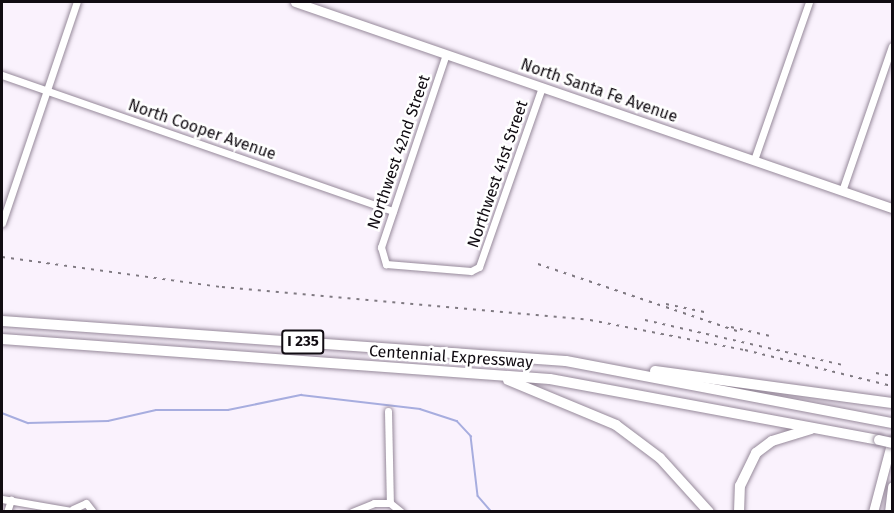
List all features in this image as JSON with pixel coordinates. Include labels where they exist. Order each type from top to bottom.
[{"type":"highway","name":"Centennial Expressway","points":[[2,321],[516,356],[603,367],[890,423]]},
{"type":"highway","name":"Centennial Expressway","points":[[2,339],[488,374],[590,385],[892,441]]},
{"type":"highway","points":[[603,367],[711,375],[892,403]]},
{"type":"highway","points":[[488,374],[549,393],[616,425],[660,458],[709,512]]},
{"type":"highway","points":[[739,512],[740,486],[756,453],[772,441],[814,428]]},
{"type":"main road","name":"North Santa Fe Avenue","points":[[295,2],[311,4],[446,54],[892,208]]},
{"type":"main road","points":[[873,512],[892,441]]},
{"type":"main road","points":[[889,512],[892,487]]},
{"type":"street","points":[[2,223],[77,2]]},
{"type":"street","points":[[754,160],[809,2]]},
{"type":"street","points":[[842,191],[892,46]]},
{"type":"street","name":"Northwest 42nd Street","points":[[381,260],[393,211],[446,54]]},
{"type":"street","name":"North Cooper Avenue","points":[[2,75],[393,211]]},
{"type":"street","name":"Northwest 41st Street","points":[[381,260],[393,266],[478,269],[542,87]]},
{"type":"street","points":[[388,411],[390,503],[401,512]]},
{"type":"street","points":[[2,499],[75,510],[86,503],[93,512]]},
{"type":"street","points":[[7,512],[11,500]]},
{"type":"street","points":[[352,512],[390,503]]},
{"type":"waterway","points":[[2,413],[28,423],[108,421],[156,410],[228,410],[301,395],[420,409],[457,421],[471,436],[478,496],[492,512]]},
{"type":"railway","points":[[2,257],[222,287],[590,320],[745,350],[892,386]]},
{"type":"railway","points":[[538,264],[737,331]]},
{"type":"railway","points":[[666,304],[709,313]]},
{"type":"railway","points":[[645,320],[847,366]]},
{"type":"railway","points":[[731,327],[769,336]]},
{"type":"railway","points":[[876,373],[892,376]]}]
